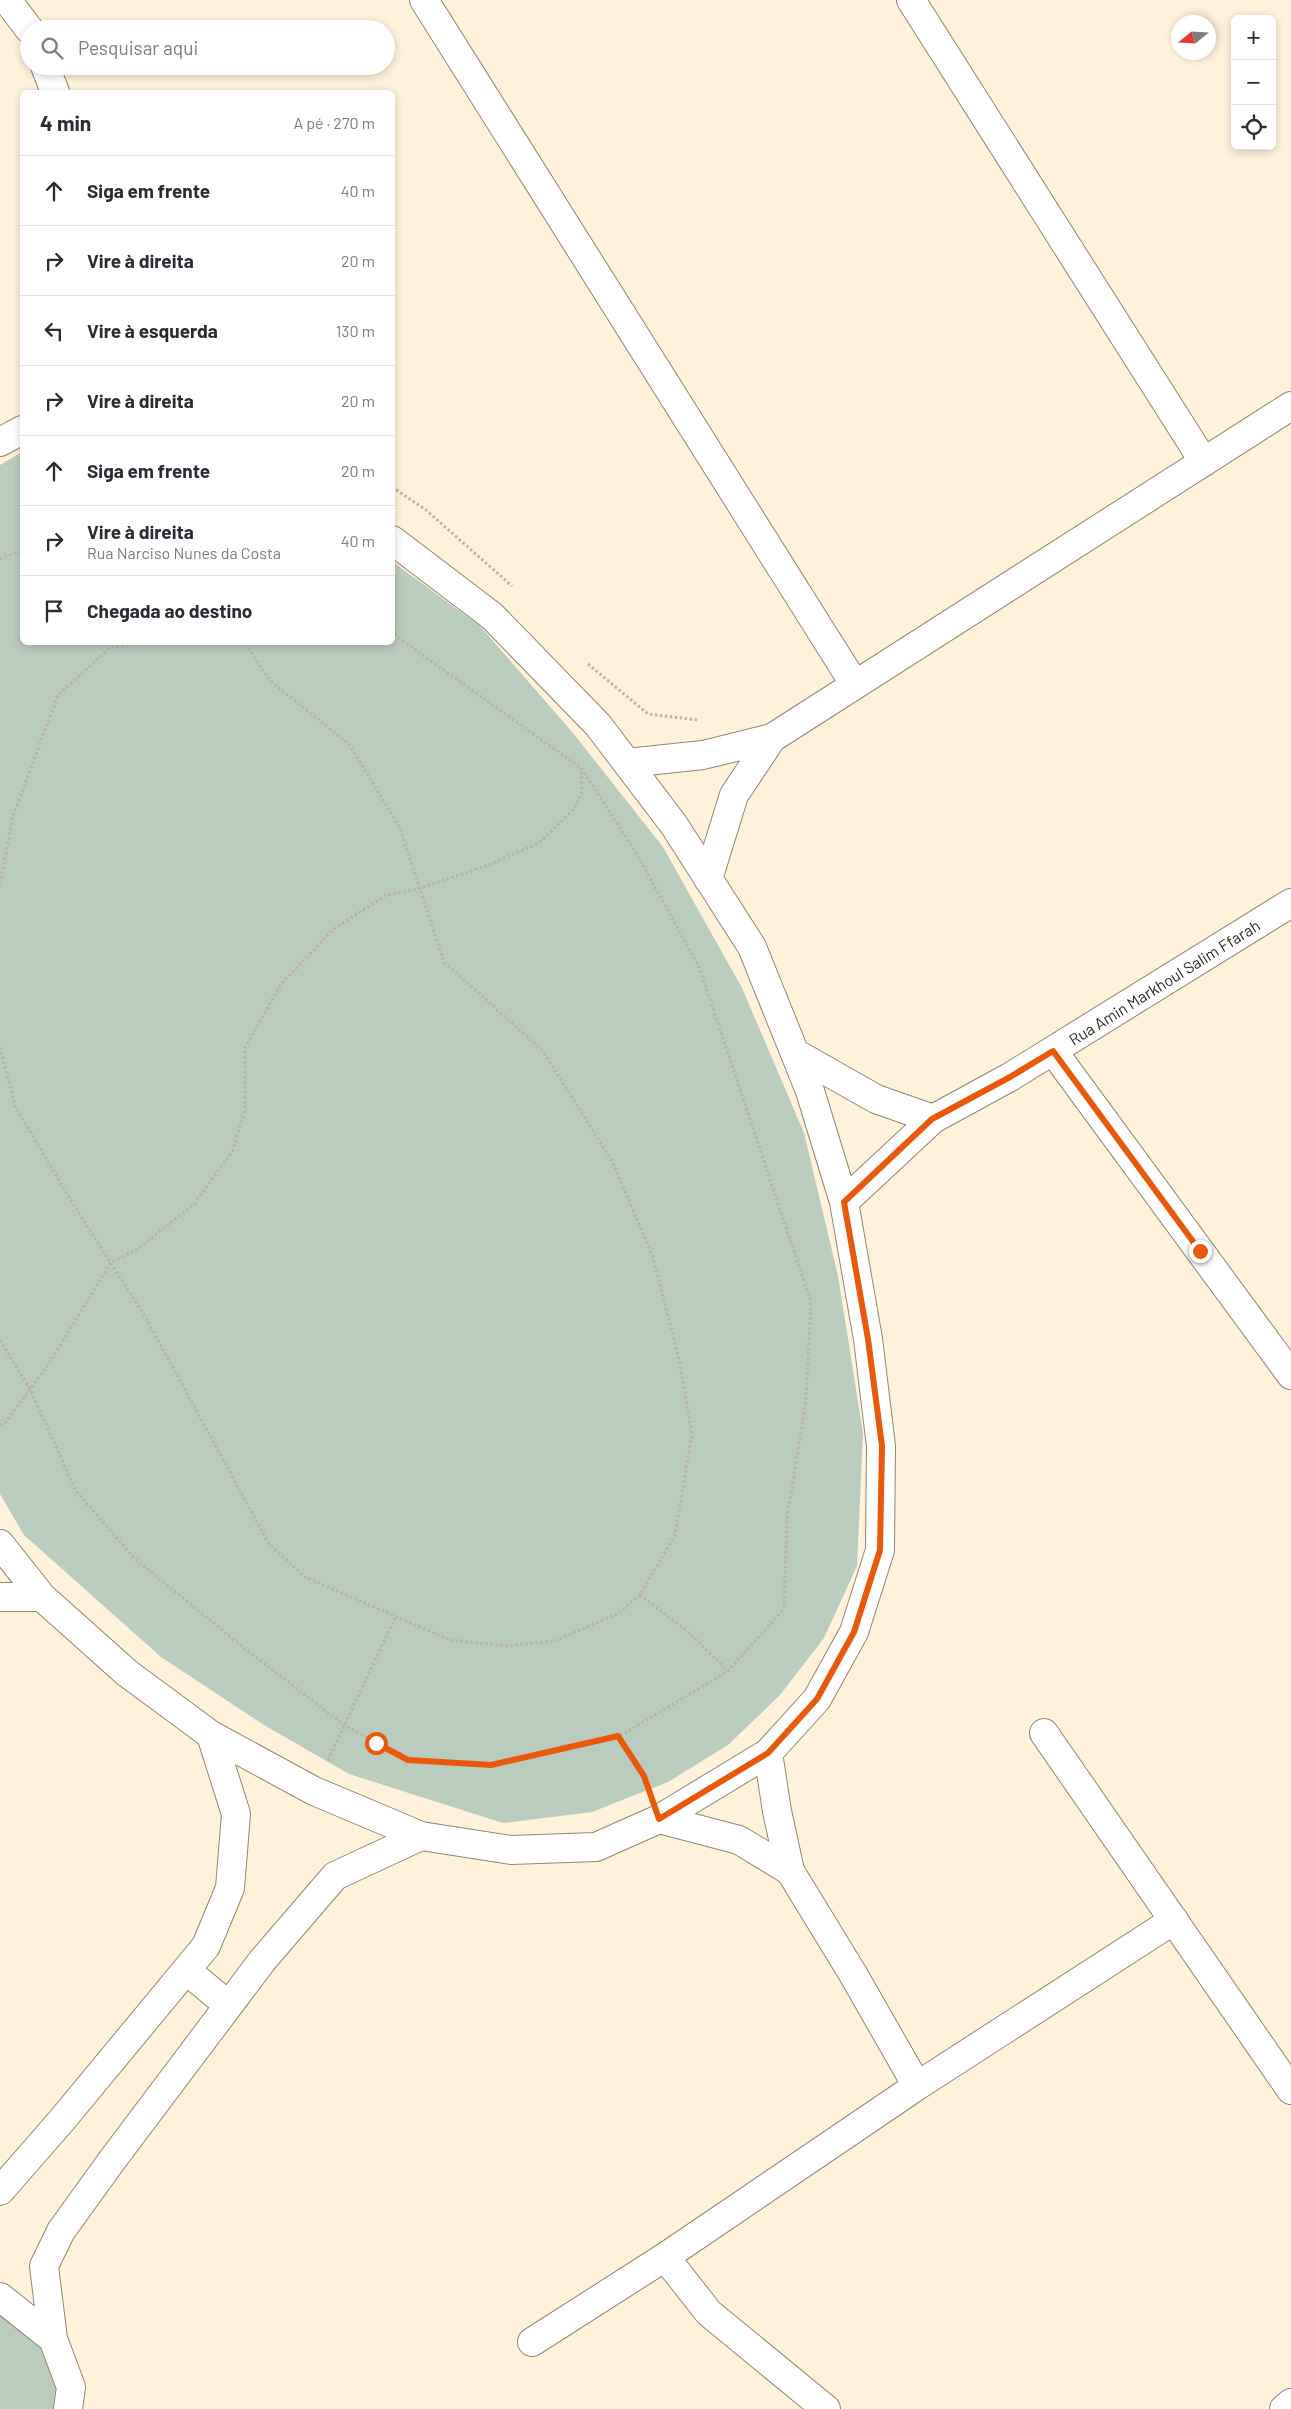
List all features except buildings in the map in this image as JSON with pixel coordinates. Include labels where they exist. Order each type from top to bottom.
[{"type":"street","points":[[7,0],[22,20]]},
{"type":"street","points":[[424,0],[855,685]]},
{"type":"street","points":[[911,0],[1204,462]]},
{"type":"street","points":[[49,75],[54,90]]},
{"type":"street","points":[[627,763],[703,756],[772,738],[1291,406]]},
{"type":"street","points":[[0,442],[20,431]]},
{"type":"street","points":[[0,1544],[42,1596],[127,1673],[211,1735],[314,1791],[421,1836],[511,1850],[596,1847],[659,1819],[768,1753],[817,1699],[850,1640],[880,1550],[882,1446],[868,1339],[844,1202],[810,1091],[752,947],[674,825],[598,725],[492,616],[395,542]]},
{"type":"street","points":[[708,879],[734,795],[772,738]]},
{"type":"street","name":"Rua Amin Markhoul Salim Ffarah","points":[[844,1202],[932,1119],[1010,1077],[1291,903]]},
{"type":"street","points":[[1053,1051],[1291,1375]]},
{"type":"street","points":[[795,1053],[876,1099],[932,1119]]},
{"type":"street","points":[[0,1597],[42,1596]]},
{"type":"street","points":[[1044,1733],[1291,2090]]},
{"type":"street","points":[[0,2191],[62,2120],[206,1946],[230,1888],[236,1814],[211,1735]]},
{"type":"street","points":[[768,1753],[777,1811],[790,1871],[853,1974],[917,2086]]},
{"type":"street","points":[[659,1819],[739,1840],[790,1871]]},
{"type":"street","points":[[89,2409],[69,2398],[54,2339],[44,2266],[61,2231],[262,1960],[336,1876],[421,1836]]},
{"type":"street","points":[[532,2342],[665,2257],[917,2086],[1174,1920]]},
{"type":"street","points":[[186,1970],[228,2005]]},
{"type":"street","points":[[665,2257],[709,2313],[826,2409]]},
{"type":"street","points":[[0,2297],[54,2339]]},
{"type":"street","points":[[1284,2409],[1291,2403]]},
{"type":"path","points":[[395,489],[426,510],[515,590]]},
{"type":"path","points":[[0,559],[20,553]]},
{"type":"path","points":[[0,1340],[30,1389],[76,1491],[134,1558],[234,1640],[344,1725],[408,1760],[491,1765],[618,1736],[728,1671],[784,1609],[787,1518],[806,1400],[811,1302],[699,967],[634,848],[581,768],[395,634]]},
{"type":"path","points":[[0,884],[13,816],[58,695],[112,647],[128,645]]},
{"type":"path","points":[[0,1047],[15,1106],[147,1320],[269,1544],[305,1577],[395,1618],[450,1640],[508,1646],[554,1642],[617,1614],[640,1595],[675,1535],[692,1434],[679,1359],[652,1254],[612,1161],[542,1050],[444,962],[399,826],[349,744],[270,680],[246,645]]},
{"type":"path","points":[[588,663],[648,714],[707,720]]},
{"type":"path","points":[[0,1426],[6,1422],[50,1362],[111,1262],[138,1249],[194,1204],[232,1152],[244,1110],[245,1048],[281,984],[334,929],[386,895],[420,888],[486,866],[539,843],[574,809],[582,792],[581,768]]},
{"type":"path","points":[[640,1595],[686,1630],[728,1671]]},
{"type":"path","points":[[314,1791],[395,1618]]},
{"type":"path","points":[[618,1736],[644,1776],[659,1819]]},
{"type":"green space","points":[[20,453],[20,645],[395,645],[395,563],[480,626],[573,733],[663,847],[742,988],[804,1133],[838,1276],[863,1433],[857,1566],[824,1638],[780,1695],[728,1745],[668,1782],[592,1812],[503,1823],[349,1774],[264,1725],[161,1657],[24,1535],[0,1494],[0,465]]},
{"type":"green space","points":[[0,2311],[45,2345],[59,2387],[58,2409],[0,2409]]},
{"type":"route","points":[[376,1743],[408,1760],[491,1765],[618,1736],[644,1776],[659,1819],[768,1753],[817,1699],[854,1632],[880,1550],[882,1446],[868,1339],[844,1202],[932,1119],[1010,1077],[1053,1051],[1200,1251]]}]
